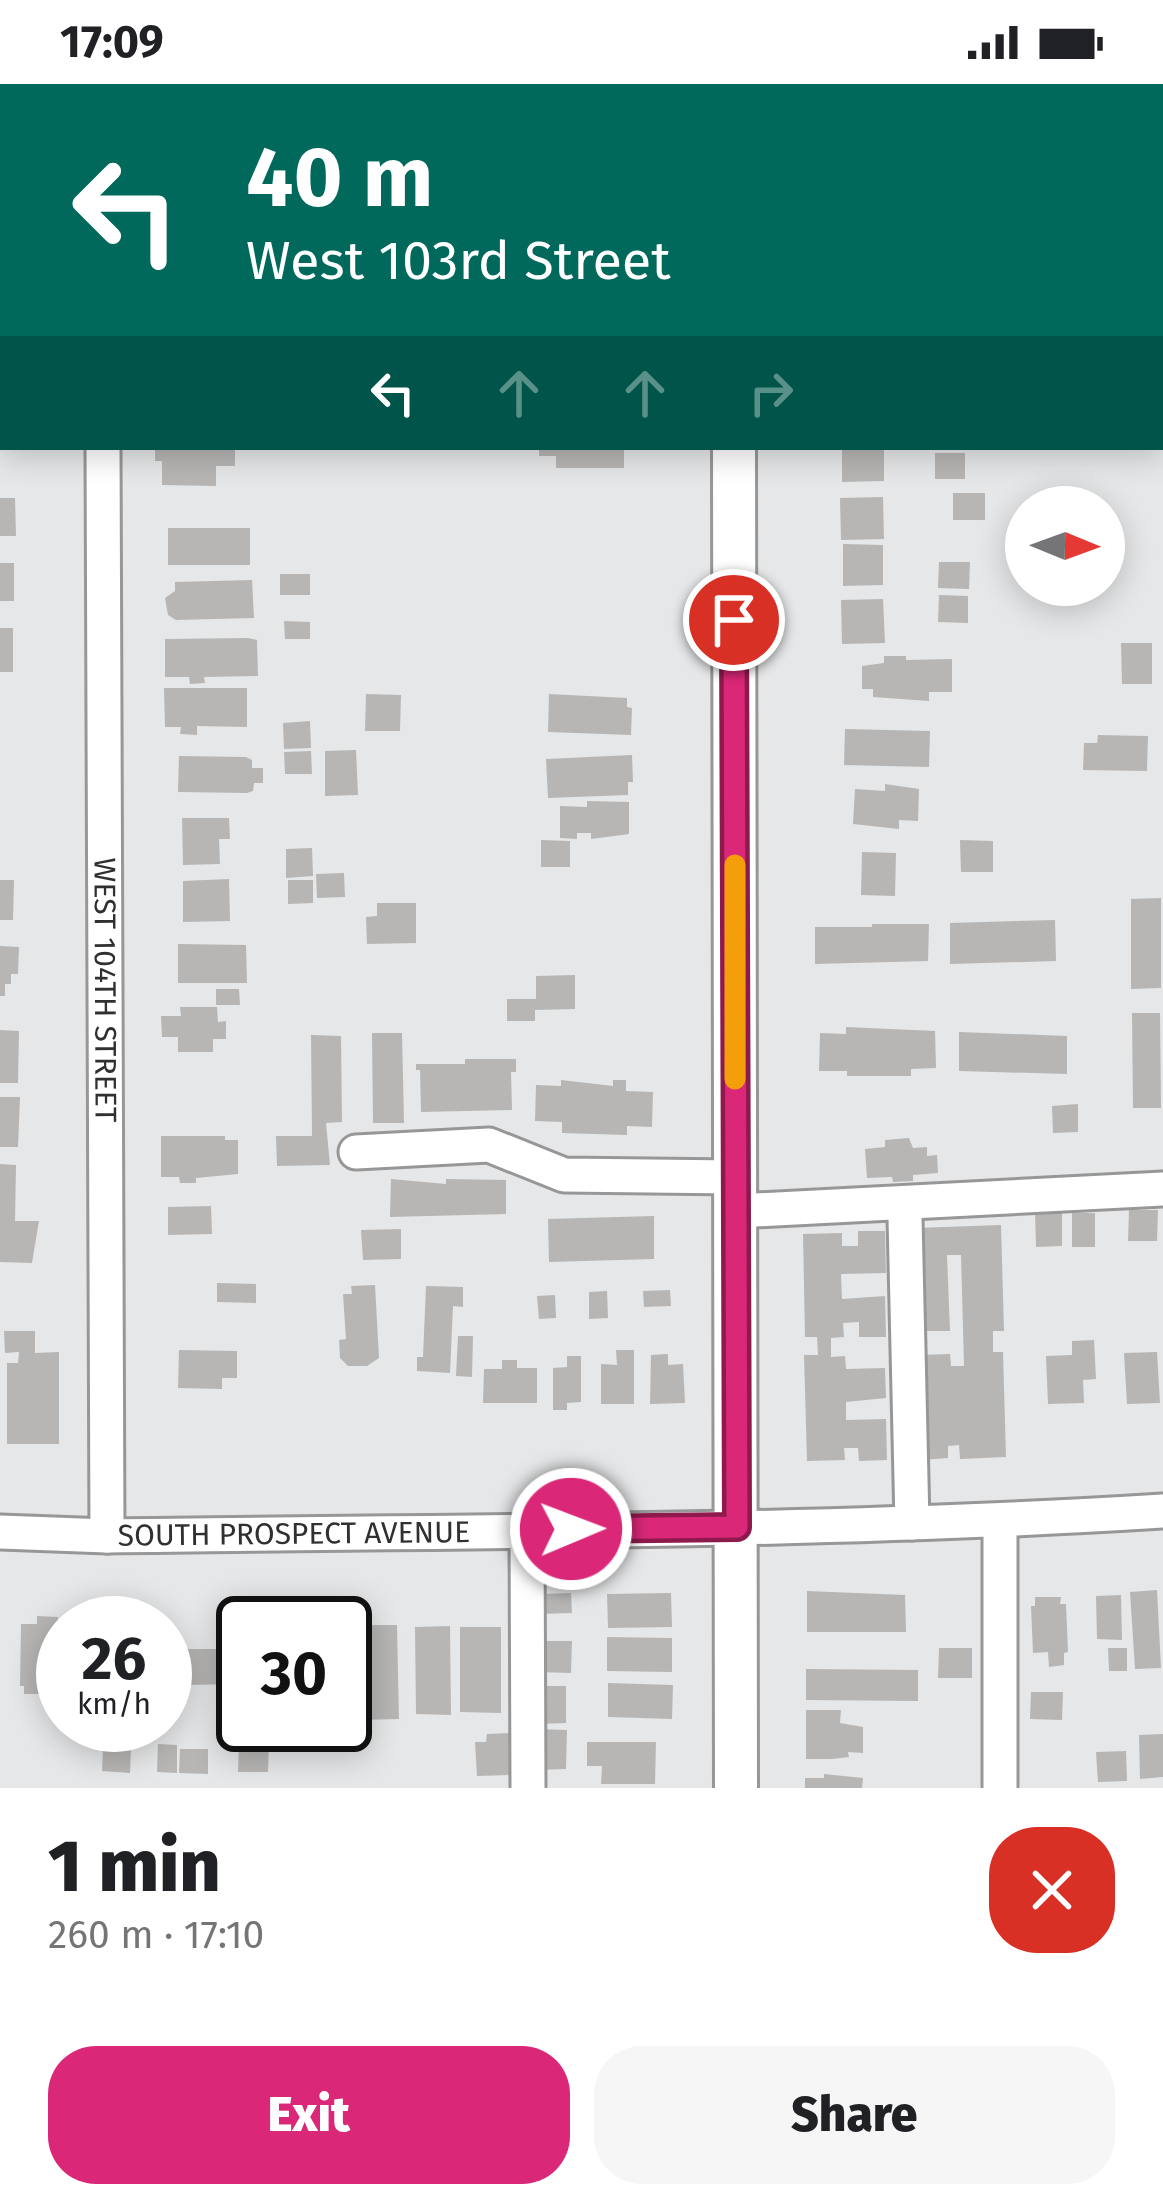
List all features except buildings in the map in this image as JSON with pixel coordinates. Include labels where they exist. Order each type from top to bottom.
[{"type":"main road","points":[[734,450],[736,1788]]},
{"type":"street","name":"WEST 104TH STREET","points":[[103,450],[107,1536]]},
{"type":"street","points":[[356,1152],[489,1145],[564,1175],[735,1194],[1163,1190]]},
{"type":"street","points":[[905,1218],[912,1523]]},
{"type":"street","name":"SOUTH PROSPECT AVENUE","points":[[0,1532],[107,1536],[737,1527],[1000,1521],[1163,1511]]},
{"type":"street","points":[[1000,1521],[1000,1788]]},
{"type":"street","points":[[527,1530],[528,1788]]},
{"type":"slow traffic","points":[[735,865],[735,1079]]},
{"type":"route","points":[[571,1529],[737,1527],[734,620]]}]
